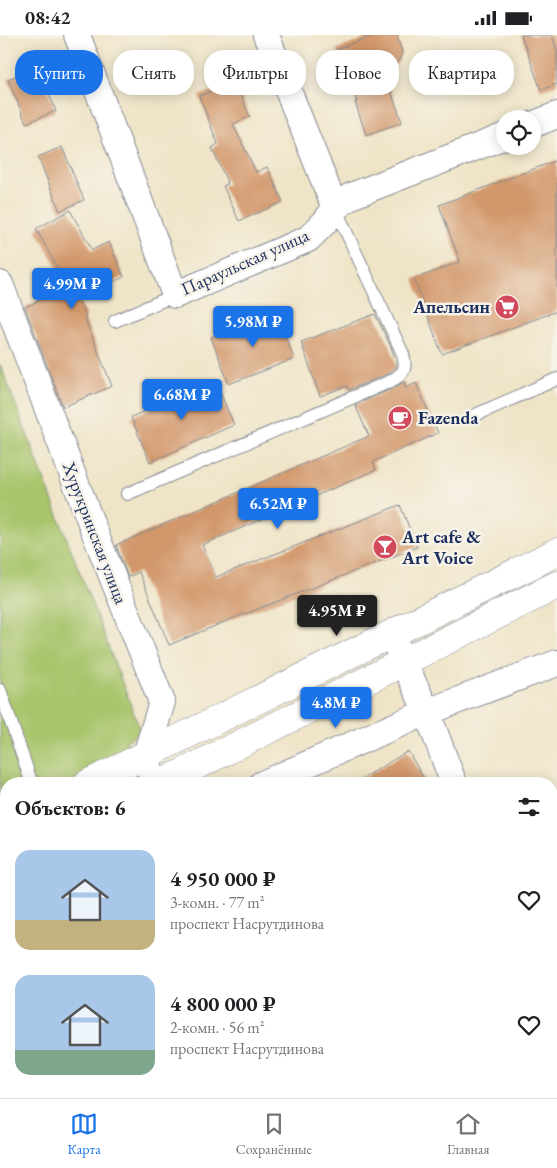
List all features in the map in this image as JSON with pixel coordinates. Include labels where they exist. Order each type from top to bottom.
[{"type":"main road","points":[[101,777],[557,552]]},
{"type":"main road","points":[[174,777],[557,585]]},
{"type":"street","name":"Параульская улица","points":[[77,35],[175,295],[308,239],[325,222],[335,208],[351,196],[496,140]]},
{"type":"street","points":[[266,35],[335,208]]},
{"type":"street","points":[[541,121],[557,115]]},
{"type":"street","name":"Хурукринская улица","points":[[0,284],[92,528],[162,702],[141,757]]},
{"type":"street","points":[[392,634],[427,712],[451,777]]},
{"type":"street","points":[[278,777],[427,712],[557,663]]},
{"type":"street","points":[[141,757],[151,777]]},
{"type":"lane","points":[[127,494],[391,381],[402,373],[406,364],[403,354],[335,208]]},
{"type":"lane","points":[[115,321],[175,295]]},
{"type":"lane","points":[[471,417],[557,379]]},
{"type":"lane","points":[[0,690],[30,777]]},
{"type":"green space","points":[[0,364],[141,732],[126,741],[139,777],[0,777]]},
{"type":"building","points":[[374,35],[397,35],[402,53],[399,60],[399,50],[336,50]]},
{"type":"building","points":[[521,35],[552,35],[557,50],[557,84],[541,90]]},
{"type":"building","points":[[15,76],[15,95],[49,95],[56,111],[26,123],[8,79]]},
{"type":"building","points":[[204,94],[241,95],[250,117],[233,124],[256,172],[267,167],[283,202],[239,221],[223,186],[228,184],[212,148],[218,144],[199,96]]},
{"type":"building","points":[[354,95],[392,95],[402,122],[366,135],[355,102],[357,102]]},
{"type":"building","points":[[62,147],[84,200],[60,211],[38,157]]},
{"type":"building","points":[[557,160],[557,311],[442,354],[414,279],[460,262],[439,205]]},
{"type":"building","points":[[70,210],[92,250],[109,242],[124,277],[78,298],[112,386],[63,407],[25,307],[68,287],[36,229]]},
{"type":"building","points":[[277,313],[294,359],[229,384],[211,337]]},
{"type":"building","points":[[375,314],[391,347],[396,367],[387,374],[349,390],[347,386],[320,396],[301,342]]},
{"type":"building","points":[[215,380],[234,425],[150,462],[131,417]]},
{"type":"building","points":[[404,382],[406,388],[416,383],[438,433],[373,462],[376,470],[202,545],[216,577],[400,505],[417,547],[169,645],[139,572],[128,577],[116,545],[369,436],[355,405]]},
{"type":"building","points":[[408,751],[423,777],[365,777]]},
{"type":"place","name":"Апельсин","points":[[507,307]]},
{"type":"place","name":"Fazenda","points":[[400,418]]},
{"type":"place","name":"Art cafe & Art Voice","points":[[385,547]]}]
